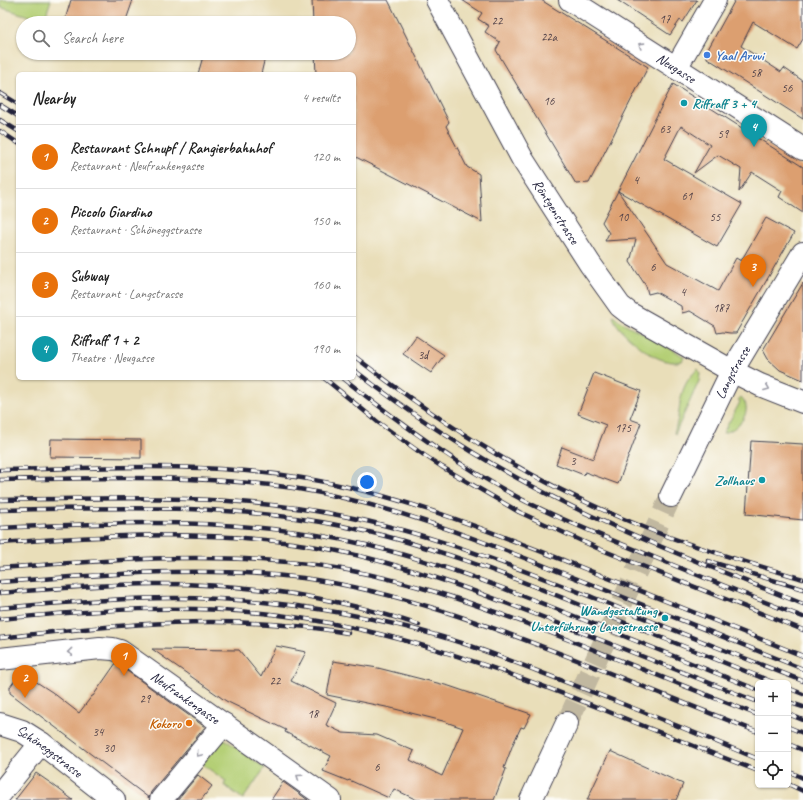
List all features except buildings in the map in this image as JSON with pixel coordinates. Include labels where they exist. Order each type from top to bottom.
[{"type":"street","name":"Röntgenstrasse","points":[[437,0],[523,160],[590,264],[620,306],[629,313],[732,371],[760,385],[803,402]]},
{"type":"street","name":"Neugasse","points":[[570,0],[803,149]]},
{"type":"street","points":[[676,68],[715,0]]},
{"type":"street","name":"Langstrasse","points":[[671,496],[732,371],[803,254]]},
{"type":"street","name":"Neufrankengasse","points":[[0,659],[100,648],[113,649],[123,653],[330,800]]},
{"type":"street","points":[[531,800],[567,723]]},
{"type":"street","name":"Schöneggstrasse","points":[[0,724],[22,731],[41,743],[114,800]]},
{"type":"street","points":[[161,800],[224,724]]},
{"type":"street","points":[[0,794],[41,743]]},
{"type":"green space","points":[[0,0],[51,0],[46,16],[28,16],[0,7]]},
{"type":"green space","points":[[613,315],[620,321],[677,352],[684,357],[682,361],[675,362],[663,360],[647,352],[623,331],[614,320]]},
{"type":"green space","points":[[698,369],[700,374],[699,381],[675,434],[683,391],[691,376]]},
{"type":"green space","points":[[741,397],[745,402],[746,408],[743,419],[734,428],[723,433],[739,404],[740,401],[738,400]]},
{"type":"green space","points":[[223,738],[265,768],[243,799],[224,785],[226,781],[202,764]]},
{"type":"tunnel","points":[[567,723],[671,496]]},
{"type":"railway","points":[[0,93],[16,103]]},
{"type":"railway","points":[[0,105],[16,115]]},
{"type":"railway","points":[[0,120],[16,130]]},
{"type":"railway","points":[[0,131],[16,142]]},
{"type":"railway","points":[[356,358],[425,408],[497,455],[573,496],[671,538],[803,579]]},
{"type":"railway","points":[[356,372],[425,422],[475,454],[553,497],[645,540],[803,604]]},
{"type":"railway","points":[[326,380],[379,423],[418,451],[442,467],[519,512],[597,548],[803,630]]},
{"type":"railway","points":[[346,380],[385,411],[451,458],[521,499],[553,515],[602,536],[803,617]]},
{"type":"railway","points":[[0,470],[113,467],[189,467],[264,473],[302,478],[337,485],[406,503],[473,525],[803,656]]},
{"type":"railway","points":[[0,480],[147,478],[220,481],[293,488],[363,503],[465,535],[803,669]]},
{"type":"railway","points":[[0,500],[85,498],[170,498],[212,500],[296,508],[371,522],[437,540],[501,562],[803,681]]},
{"type":"railway","points":[[0,510],[86,508],[214,510],[300,519],[342,526],[404,541],[465,560],[554,594],[768,680]]},
{"type":"railway","points":[[0,528],[114,523],[228,525],[304,533],[371,546],[468,575],[532,599],[755,689]]},
{"type":"railway","points":[[0,543],[109,536],[183,535],[256,539],[325,548],[357,555],[421,573],[483,594],[755,701]]},
{"type":"railway","points":[[0,568],[121,560],[202,558],[283,561],[357,572],[422,588],[487,609],[755,714]]},
{"type":"railway","points":[[708,561],[803,589]]},
{"type":"railway","points":[[0,582],[152,572],[227,572],[303,578],[340,584],[411,601],[479,623],[755,731]]},
{"type":"railway","points":[[0,593],[135,584],[188,584],[221,586],[288,593],[322,599],[354,606],[419,625]]},
{"type":"railway","points":[[0,608],[102,600],[204,598],[272,603],[346,614],[395,624],[468,645],[624,704],[755,758]]},
{"type":"railway","points":[[0,619],[140,609],[209,609],[244,611],[320,621],[401,639],[519,677],[755,770]]},
{"type":"railway","points":[[0,638],[87,628],[218,622],[261,623],[348,633]]},
{"type":"railway","points":[[791,689],[803,694]]},
{"type":"railway","points":[[791,703],[803,707]]},
{"type":"railway","points":[[791,715],[803,720]]},
{"type":"railway","points":[[791,728],[803,733]]},
{"type":"railway","points":[[791,745],[803,750]]},
{"type":"railway","points":[[791,772],[803,778]]},
{"type":"railway","points":[[791,785],[803,791]]},
{"type":"place","name":"Yaal Aruvi","points":[[707,55]]},
{"type":"place","name":"Riffraff 3 + 4","points":[[684,103]]},
{"type":"place","name":"Riffraff 1 + 2","points":[[754,147]]},
{"type":"place","name":"Subway","points":[[753,287]]},
{"type":"place","name":"Zollhaus","points":[[762,480]]},
{"type":"place","name":"Wandgestaltung Unterführung Langstrasse","points":[[665,618]]},
{"type":"place","name":"Restaurant Schnupf / Rangierbahnhof","points":[[124,676]]},
{"type":"place","name":"Piccolo Giardino","points":[[25,698]]},
{"type":"place","name":"Kokoro","points":[[189,723]]}]
